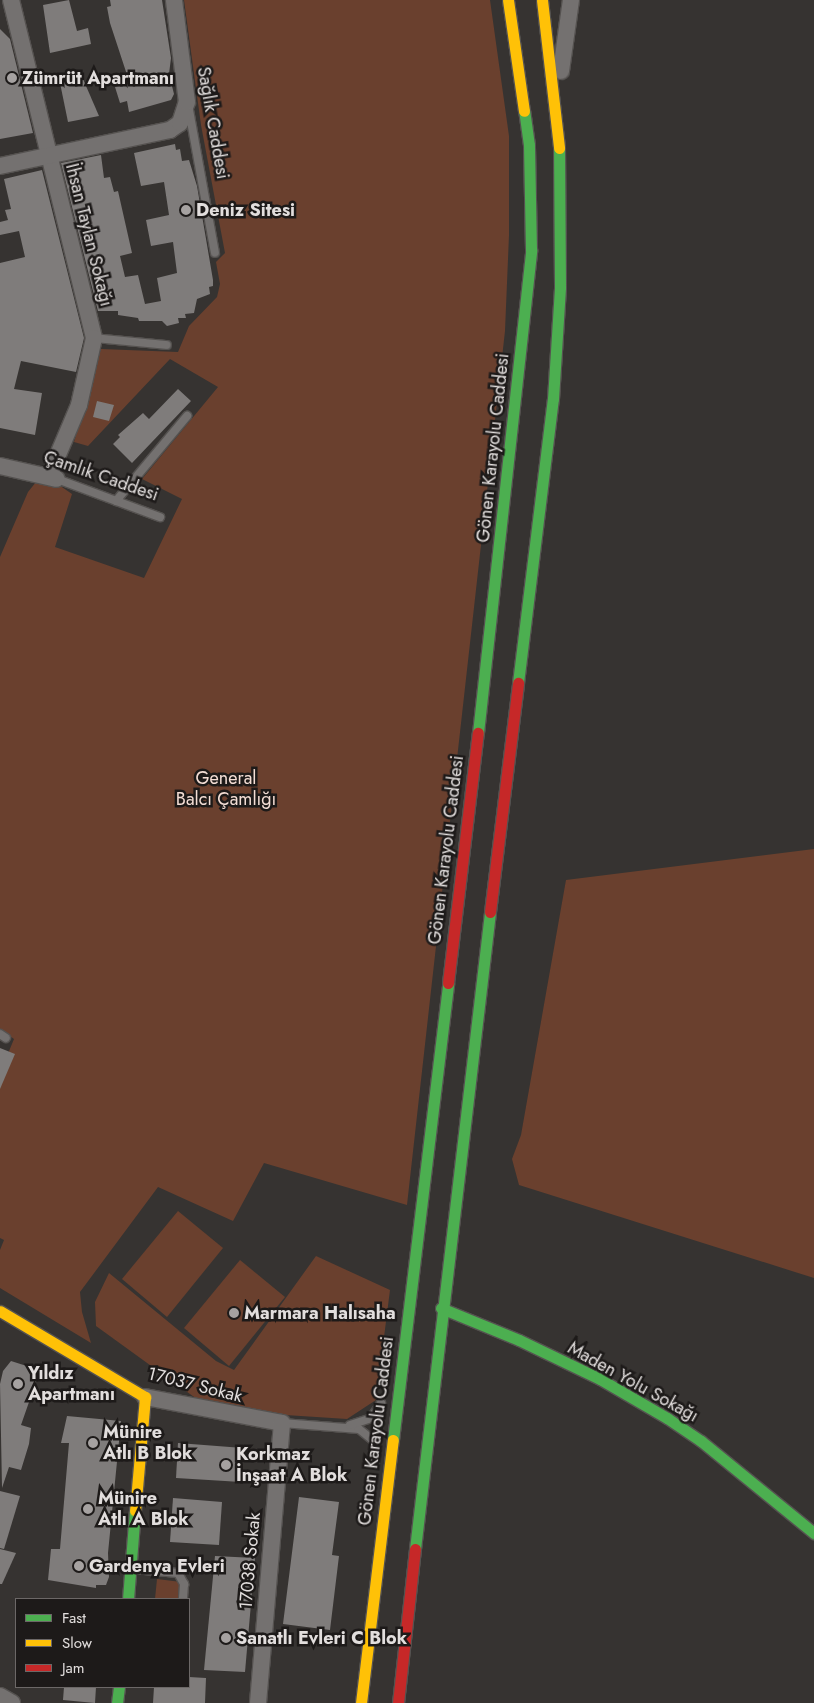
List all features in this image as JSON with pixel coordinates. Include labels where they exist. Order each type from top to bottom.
[{"type":"main road","name":"Gönen Karayolu Caddesi","points":[[361,1703],[495,591],[530,250],[529,145],[508,0]]},
{"type":"main road","points":[[398,1703],[441,1308],[553,399],[560,287],[559,130],[542,0]]},
{"type":"main road","points":[[424,1288],[451,1038],[448,975]]},
{"type":"main road","points":[[403,1250],[422,1191]]},
{"type":"main road","name":"Maden Yolu Sokağı","points":[[405,1333],[414,1310],[426,1305],[441,1308],[546,1353],[667,1418],[702,1441],[814,1533]]},
{"type":"main road","name":"17037 Sokak","points":[[0,1312],[145,1397]]},
{"type":"main road","points":[[128,1598],[145,1397]]},
{"type":"main road","points":[[374,1465],[382,1398]]},
{"type":"main road","points":[[117,1703],[119,1688]]},
{"type":"street","name":"İhsan Taylan Sokağı","points":[[11,0],[94,338],[78,405],[53,478]]},
{"type":"street","name":"Sağlık Caddesi","points":[[174,0],[187,102]]},
{"type":"street","points":[[559,130],[562,54],[570,0]]},
{"type":"street","points":[[0,166],[170,130],[183,118],[187,102]]},
{"type":"street","name":"Çamlık Caddesi","points":[[0,466],[53,478]]},
{"type":"street","name":"17037 Sokak","points":[[145,1397],[282,1423]]},
{"type":"street","name":"17038 Sokak","points":[[258,1703],[282,1423]]},
{"type":"street","points":[[0,1696],[12,1703]]},
{"type":"lane","name":"Sağlık Caddesi","points":[[187,102],[215,253]]},
{"type":"lane","points":[[94,338],[167,345]]},
{"type":"lane","points":[[116,500],[187,416]]},
{"type":"lane","name":"Çamlık Caddesi","points":[[53,478],[160,517]]},
{"type":"lane","points":[[341,1427],[365,1421],[376,1413],[382,1398]]},
{"type":"lane","name":"17037 Sokak","points":[[282,1423],[341,1427]]},
{"type":"lane","points":[[341,1427],[359,1429],[370,1436],[374,1465]]},
{"type":"lane","points":[[130,1569],[178,1574],[183,1580],[183,1598]]},
{"type":"green space","name":"General Balcı Çamlığı","points":[[184,0],[490,0],[509,136],[509,235],[505,331],[407,1205],[264,1163],[233,1221],[158,1187],[80,1292],[82,1312],[91,1343],[0,1288],[0,1250],[4,1240],[0,1238],[0,1073],[14,1039],[0,1029],[0,557],[28,492],[36,482],[56,483],[72,494],[55,547],[144,578],[182,499],[142,479],[218,387],[170,359],[88,446],[74,442],[101,349],[178,352],[189,326],[217,297],[220,284],[216,262],[225,253],[201,125]]},
{"type":"green space","points":[[814,849],[814,1278],[519,1185],[512,1159],[521,1135],[566,880]]},
{"type":"green space","name":"Marmara Halısaha","points":[[178,1211],[223,1248],[167,1317],[122,1279]]},
{"type":"green space","points":[[316,1256],[390,1290],[376,1400],[347,1419],[270,1414],[201,1402],[96,1326],[95,1302],[109,1273],[216,1361],[234,1370]]},
{"type":"green space","name":"Marmara Halısaha","points":[[240,1260],[285,1297],[229,1366],[184,1328]]},
{"type":"green space","points":[[157,1579],[181,1582],[180,1598],[155,1598]]},
{"type":"building","points":[[69,0],[77,31],[88,28],[91,44],[50,53],[43,5]]},
{"type":"building","points":[[110,0],[162,0],[171,58],[169,74],[174,94],[171,100],[129,112],[127,101],[120,103],[115,87],[130,84],[110,23],[107,7],[111,6]]},
{"type":"building","points":[[0,29],[10,39],[33,133],[0,139]]},
{"type":"building","points":[[83,79],[99,116],[68,122],[60,83]]},
{"type":"building","points":[[175,144],[176,150],[180,149],[182,161],[189,160],[197,186],[213,280],[213,286],[209,287],[210,294],[197,299],[194,313],[185,314],[186,318],[178,318],[179,323],[167,326],[162,321],[139,321],[138,318],[118,315],[118,311],[98,311],[61,163],[101,155],[104,178],[110,177],[114,192],[118,191],[132,253],[120,256],[125,277],[138,275],[145,304],[161,301],[157,278],[177,273],[173,242],[151,246],[146,220],[169,215],[164,182],[141,186],[134,153]]},
{"type":"building","points":[[42,170],[84,338],[76,372],[21,361],[14,389],[42,393],[35,435],[0,428],[0,263],[25,257],[19,231],[0,235],[0,222],[8,220],[5,210],[11,209],[4,179]]},
{"type":"building","points":[[178,389],[191,401],[132,463],[113,444],[120,437],[118,435],[143,413],[149,419]]},
{"type":"building","points":[[97,401],[114,405],[109,421],[93,417]]},
{"type":"building","points":[[0,1048],[15,1054],[0,1089]]},
{"type":"building","points":[[11,1361],[33,1368],[36,1382],[21,1425],[31,1428],[29,1444],[21,1470],[9,1467],[2,1488],[0,1384],[3,1371]]},
{"type":"building","points":[[67,1416],[121,1421],[108,1553],[109,1577],[106,1585],[96,1585],[96,1588],[48,1580],[51,1549],[60,1549],[69,1443],[61,1443]]},
{"type":"building","points":[[178,1443],[243,1448],[241,1482],[176,1478]]},
{"type":"building","points":[[0,1491],[20,1496],[4,1549],[0,1548]]},
{"type":"building","points":[[299,1497],[339,1502],[332,1555],[339,1556],[330,1630],[283,1624]]},
{"type":"building","points":[[173,1498],[222,1502],[219,1545],[170,1542]]},
{"type":"building","points":[[0,1549],[16,1553],[2,1584],[0,1584]]},
{"type":"building","points":[[215,1556],[255,1558],[245,1672],[204,1670]]},
{"type":"building","points":[[190,1677],[206,1678],[205,1703],[153,1703],[154,1688],[190,1688]]},
{"type":"building","points":[[64,1688],[96,1688],[95,1703],[63,1700]]},
{"type":"traffic: fast","points":[[478,733],[531,250],[529,145],[524,111]]},
{"type":"traffic: fast","points":[[518,683],[553,399],[560,287],[559,148]]},
{"type":"traffic: fast","points":[[415,1549],[490,912]]},
{"type":"traffic: fast","points":[[393,1440],[448,983]]},
{"type":"traffic: fast","points":[[441,1308],[519,1340],[600,1379],[667,1418],[701,1441],[814,1533]]},
{"type":"traffic: fast","points":[[128,1598],[135,1511]]},
{"type":"traffic: fast","points":[[117,1703],[119,1688]]},
{"type":"traffic: slow","points":[[508,0],[524,111]]},
{"type":"traffic: slow","points":[[542,0],[559,148]]},
{"type":"traffic: slow","points":[[0,1311],[145,1397],[135,1511]]},
{"type":"traffic: slow","points":[[361,1703],[393,1440]]},
{"type":"traffic: jam","points":[[490,912],[518,683]]},
{"type":"traffic: jam","points":[[448,983],[478,733]]},
{"type":"traffic: jam","points":[[398,1703],[415,1549]]},
{"type":"place","name":"Zümrüt Apartmanı","points":[[12,78]]},
{"type":"place","name":"Deniz Sitesi","points":[[186,210]]},
{"type":"place","name":"Marmara Halısaha","points":[[234,1313]]},
{"type":"place","name":"Yıldız Apartmanı","points":[[18,1384]]},
{"type":"place","name":"Münire Atlı B Blok","points":[[93,1443]]},
{"type":"place","name":"Korkmaz İnşaat A Blok","points":[[226,1465]]},
{"type":"place","name":"Münire Atlı A Blok","points":[[88,1509]]},
{"type":"place","name":"Gardenya Evleri","points":[[79,1566]]},
{"type":"place","name":"Sanatlı Evleri C Blok","points":[[226,1638]]}]
